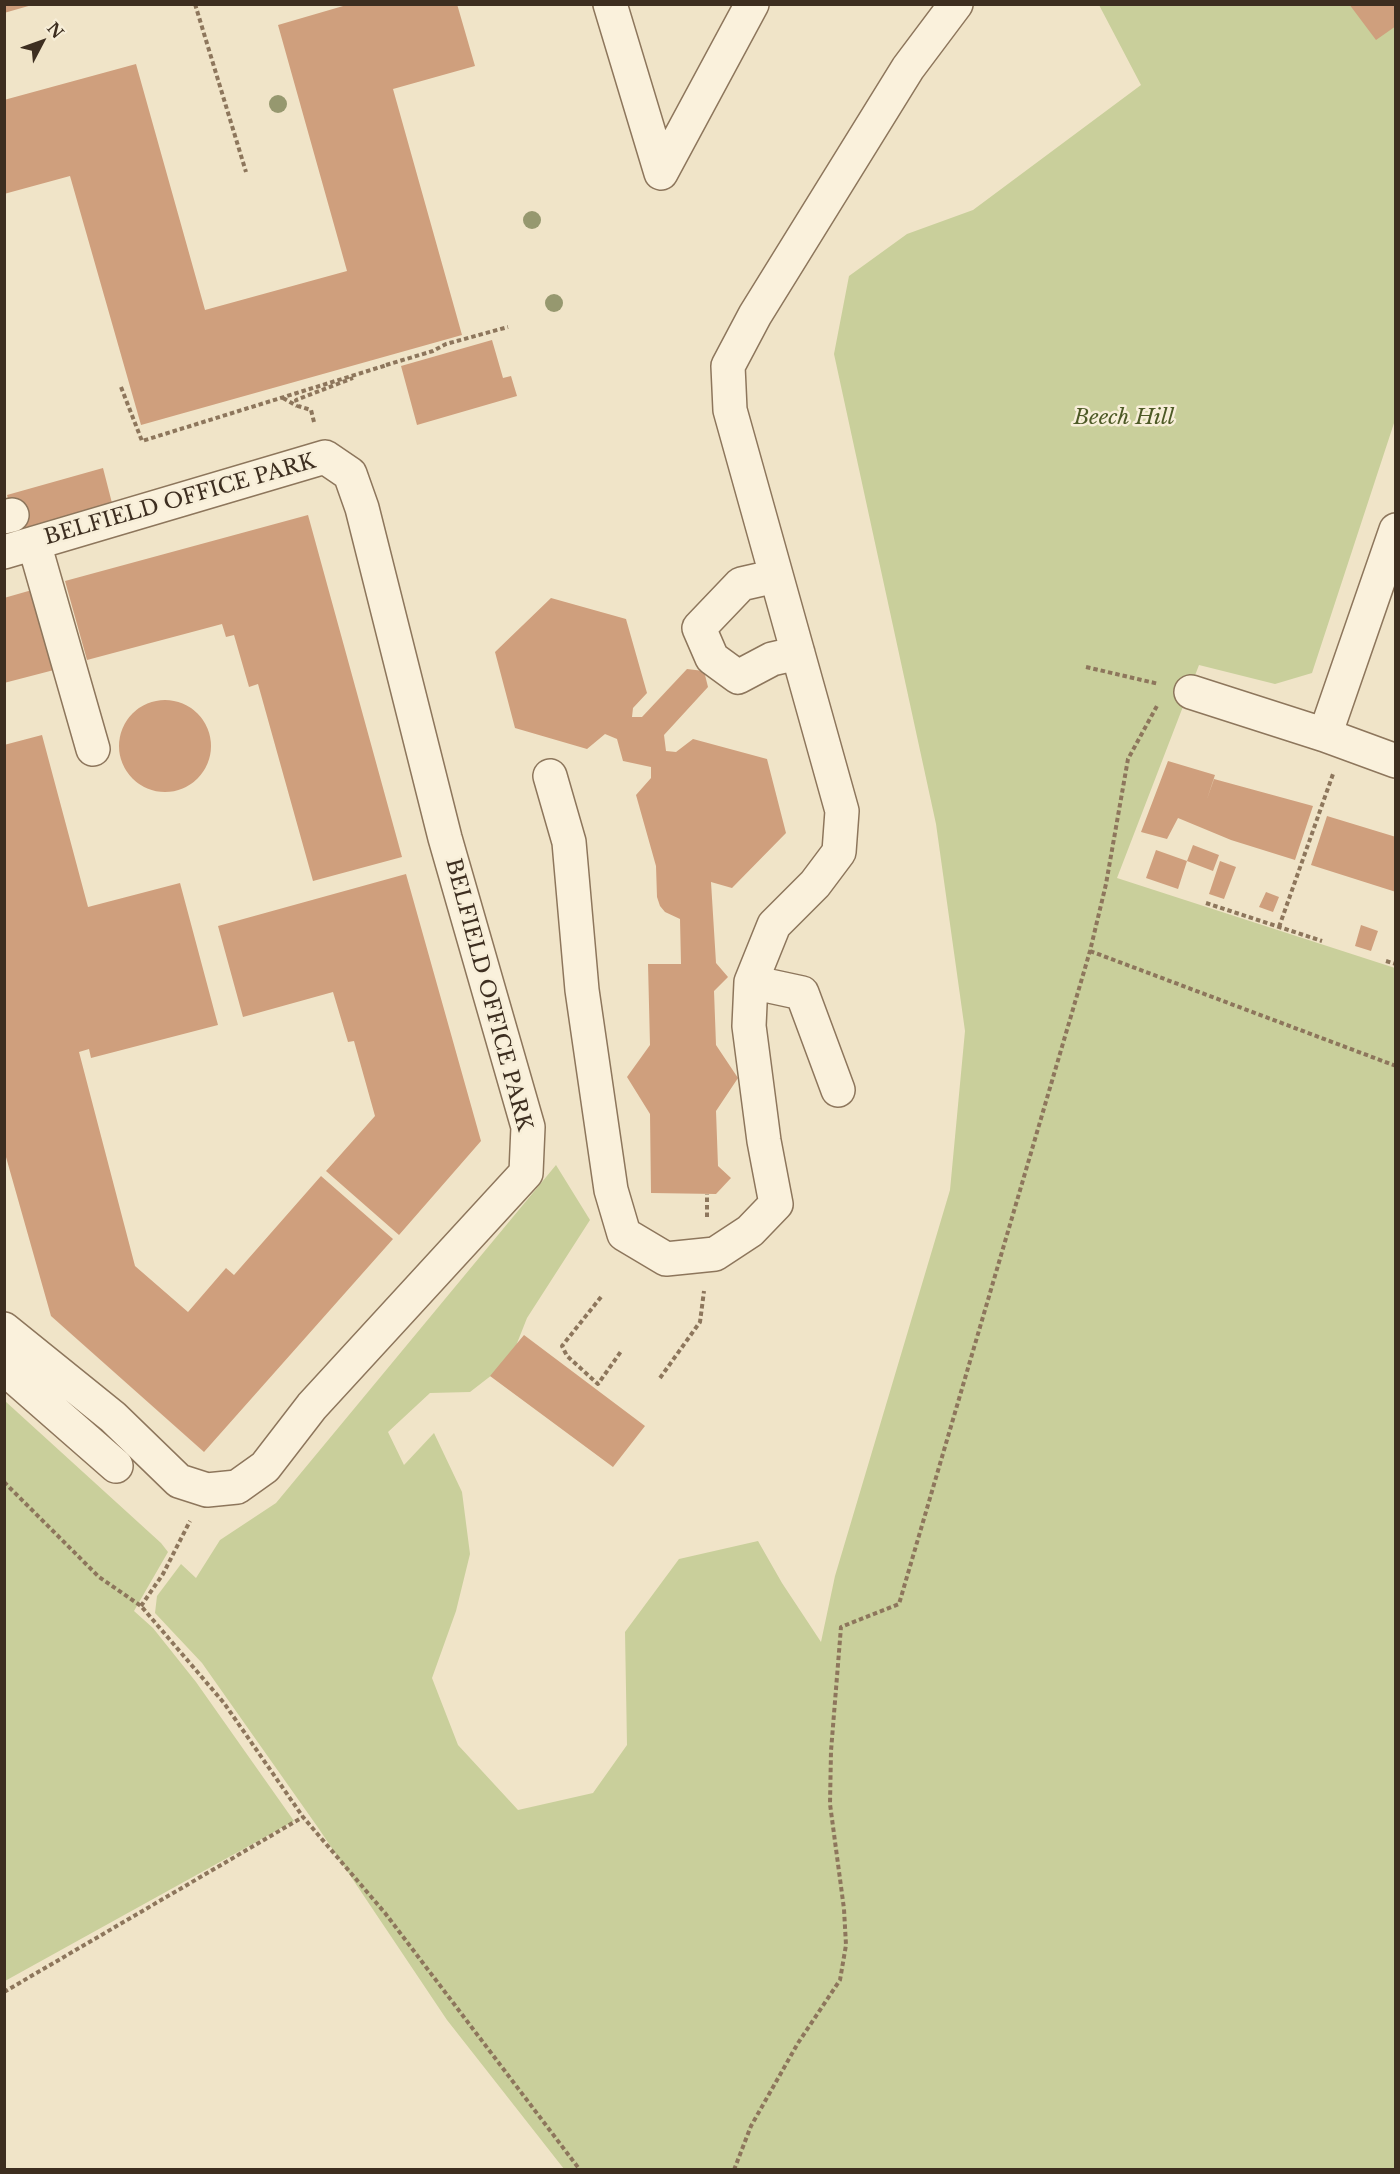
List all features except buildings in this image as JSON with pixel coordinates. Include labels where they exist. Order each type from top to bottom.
[{"type":"street","points":[[610,4],[661,173],[752,4]]},
{"type":"street","points":[[550,776],[569,842],[582,990],[611,1190],[624,1234],[666,1259],[715,1254],[750,1231],[776,1204],[764,1141],[749,1026],[751,982],[774,926],[815,884],[839,852],[842,811],[730,410],[728,366],[755,315],[908,68],[956,4]]},
{"type":"street","name":"BELFIELD OFFICE PARK","points":[[4,1329],[113,1417],[179,1481],[207,1490],[237,1487],[265,1467],[312,1406],[526,1173],[528,1127],[445,838],[362,508],[350,474],[325,457],[19,548]]},
{"type":"street","points":[[1335,739],[1395,530]]},
{"type":"street","points":[[19,548],[93,749]]},
{"type":"street","points":[[776,576],[741,584],[699,628],[712,658],[738,677],[772,659],[798,653]]},
{"type":"street","points":[[1173,692],[1335,739],[1395,761]]},
{"type":"street","points":[[751,982],[802,993],[838,1090]]},
{"type":"street","points":[[4,1368],[116,1466]]},
{"type":"path","points":[[195,4],[246,172]]},
{"type":"path","points":[[121,387],[142,441],[433,351],[447,344],[508,327]]},
{"type":"path","points":[[298,406],[296,400],[387,365]]},
{"type":"path","points":[[282,397],[311,410],[325,457]]},
{"type":"path","points":[[734,2169],[757,2115],[798,2043],[840,1980],[846,1945],[845,1921],[830,1804],[831,1751],[841,1627],[899,1604],[1090,951],[1106,884],[1128,759],[1173,692],[1086,667]]},
{"type":"path","points":[[1279,927],[1335,739]]},
{"type":"path","points":[[1206,903],[1322,941]]},
{"type":"path","points":[[1090,951],[1395,1066]]},
{"type":"path","points":[[1386,961],[1395,964]]},
{"type":"path","points":[[601,1297],[562,1346],[567,1356],[598,1384],[622,1350]]},
{"type":"path","points":[[4,1482],[99,1577],[141,1606],[224,1703],[303,1817],[385,1913],[580,2169]]},
{"type":"path","points":[[141,1606],[163,1574],[183,1535]]},
{"type":"path","points":[[4,1992],[303,1817]]},
{"type":"green space","name":"Beech Hill","points":[[1099,5],[1395,5],[1395,420],[1312,673],[1275,684],[1199,665],[1117,878],[1395,968],[1395,2169],[564,2169],[447,2020],[319,1829],[202,1663],[155,1613],[157,1596],[181,1564],[196,1578],[220,1540],[276,1503],[556,1165],[590,1220],[527,1318],[510,1361],[470,1392],[430,1393],[388,1432],[404,1465],[434,1433],[462,1492],[470,1554],[456,1611],[432,1678],[458,1745],[518,1810],[593,1793],[627,1745],[625,1632],[679,1559],[758,1541],[782,1583],[821,1642],[835,1576],[950,1190],[965,1031],[936,824],[834,354],[849,276],[907,234],[973,210],[1141,85]]},
{"type":"green space","points":[[5,1401],[161,1543],[168,1552],[134,1611],[153,1628],[196,1682],[294,1821],[5,1981]]}]
